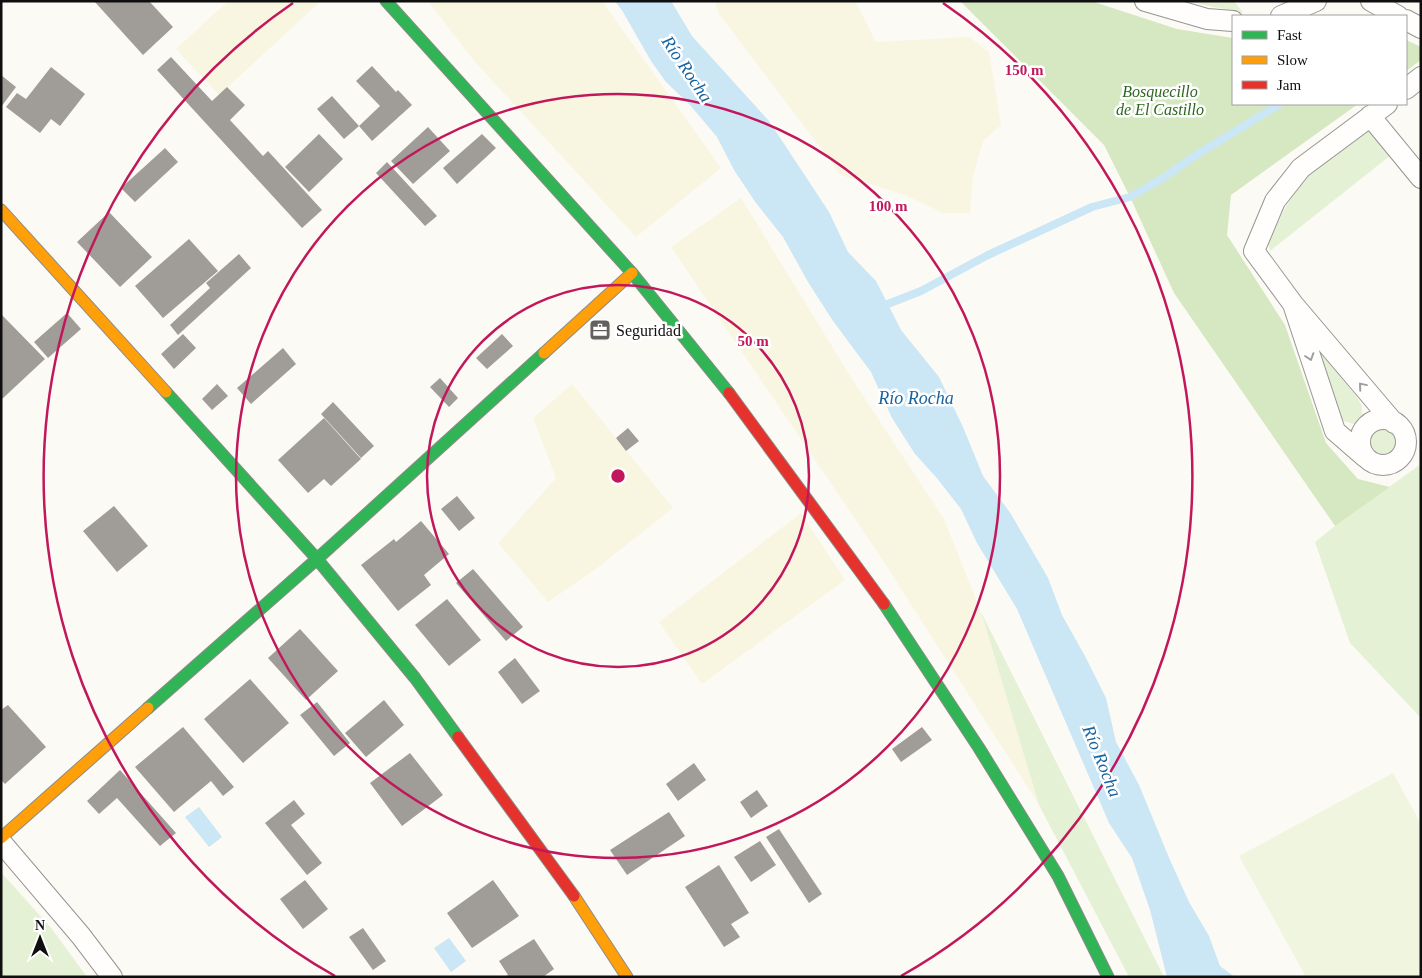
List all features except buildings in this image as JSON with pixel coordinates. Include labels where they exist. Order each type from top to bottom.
[{"type":"street","points":[[386,1],[632,273],[739,405],[876,591],[979,748],[1058,876],[1108,977]]},
{"type":"street","points":[[1145,1],[1207,19],[1232,21]]},
{"type":"street","points":[[1283,15],[1316,1]]},
{"type":"street","points":[[1371,1],[1396,15]]},
{"type":"street","points":[[1407,21],[1421,28]]},
{"type":"street","points":[[1407,88],[1421,77]]},
{"type":"street","points":[[1294,304],[1334,431],[1372,462],[1379,465],[1387,465],[1394,462],[1404,450],[1404,435],[1400,428],[1294,304],[1254,251],[1275,201],[1301,168],[1385,105]]},
{"type":"street","points":[[1370,116],[1421,178]]},
{"type":"street","points":[[1,210],[318,559],[415,678],[565,883],[627,977]]},
{"type":"street","points":[[1,838],[318,559],[632,273]]},
{"type":"street","points":[[1365,457],[1361,451],[1360,437],[1367,425],[1380,420],[1394,423]]},
{"type":"street","points":[[1,842],[81,936],[112,977]]},
{"type":"shaded area","points":[[228,1],[321,1],[219,95],[176,49]]},
{"type":"shaded area","points":[[428,1],[602,1],[721,168],[636,237],[475,62]]},
{"type":"shaded area","points":[[715,1],[855,1],[876,42],[969,37],[989,52],[1001,125],[983,141],[973,176],[970,213],[943,213],[905,195],[841,175],[719,14]]},
{"type":"shaded area","points":[[741,198],[852,379],[944,519],[981,612],[1039,805],[882,559],[671,247]]},
{"type":"shaded area","points":[[572,384],[673,508],[597,568],[548,602],[498,543],[556,478],[533,418]]},
{"type":"shaded area","points":[[801,513],[845,580],[702,684],[659,622]]},
{"type":"green space","name":"Bosquecillo de El Castillo","points":[[960,1],[1091,1],[1177,29],[1232,38],[1232,105],[1357,105],[1231,195],[1227,235],[1285,325],[1326,443],[1358,479],[1390,487],[1335,526],[1174,293],[1104,145]]},
{"type":"green space","points":[[1184,1],[1234,1],[1243,13]]},
{"type":"green space","points":[[1407,40],[1421,47],[1421,60],[1407,70]]},
{"type":"green space","points":[[1366,131],[1372,132],[1391,155],[1270,251],[1268,243],[1284,210],[1309,170]]},
{"type":"green space","points":[[1312,342],[1362,406],[1362,418],[1354,424],[1343,421],[1336,410]]},
{"type":"green space","points":[[1383,428],[1393,432],[1397,442],[1393,452],[1383,456],[1373,452],[1369,442],[1373,432]]},
{"type":"green space","points":[[1421,464],[1421,718],[1350,643],[1315,542]]},
{"type":"green space","points":[[981,612],[1164,977],[1129,977],[1039,805]]},
{"type":"green space","points":[[1393,773],[1421,824],[1421,977],[1306,977],[1239,856]]},
{"type":"green space","points":[[1,872],[52,929],[87,977],[1,977]]},
{"type":"water","name":"Río Rocha","points":[[615,1],[671,1],[692,36],[769,121],[829,212],[848,252],[876,281],[901,330],[939,377],[963,427],[983,476],[1011,514],[1048,578],[1062,615],[1106,698],[1116,742],[1139,785],[1189,902],[1209,936],[1220,966],[1235,977],[1167,977],[1150,910],[1132,858],[1109,823],[1017,609],[977,543],[961,509],[915,454],[892,418],[871,372],[833,321],[808,282],[783,237],[756,203],[734,170],[717,137],[690,105],[666,82],[651,61]]},
{"type":"water","points":[[199,807],[222,837],[209,847],[185,817]]},
{"type":"water","points":[[449,938],[466,961],[451,972],[434,948]]},
{"type":"waterway","points":[[880,307],[921,291],[988,255],[1092,207],[1130,197],[1278,105]]},
{"type":"traffic: fast","points":[[386,1],[632,273],[729,393]]},
{"type":"traffic: fast","points":[[148,708],[317,559],[544,353]]},
{"type":"traffic: fast","points":[[166,392],[317,559],[415,678],[458,737]]},
{"type":"traffic: fast","points":[[884,604],[979,748],[1058,876],[1108,977]]},
{"type":"traffic: slow","points":[[1,210],[166,392]]},
{"type":"traffic: slow","points":[[544,353],[632,273]]},
{"type":"traffic: slow","points":[[1,838],[148,708]]},
{"type":"traffic: slow","points":[[574,896],[627,977]]},
{"type":"traffic: jam","points":[[729,393],[884,604]]},
{"type":"traffic: jam","points":[[458,737],[574,896]]},
{"type":"place","name":"Seguridad","points":[[600,330]]}]
